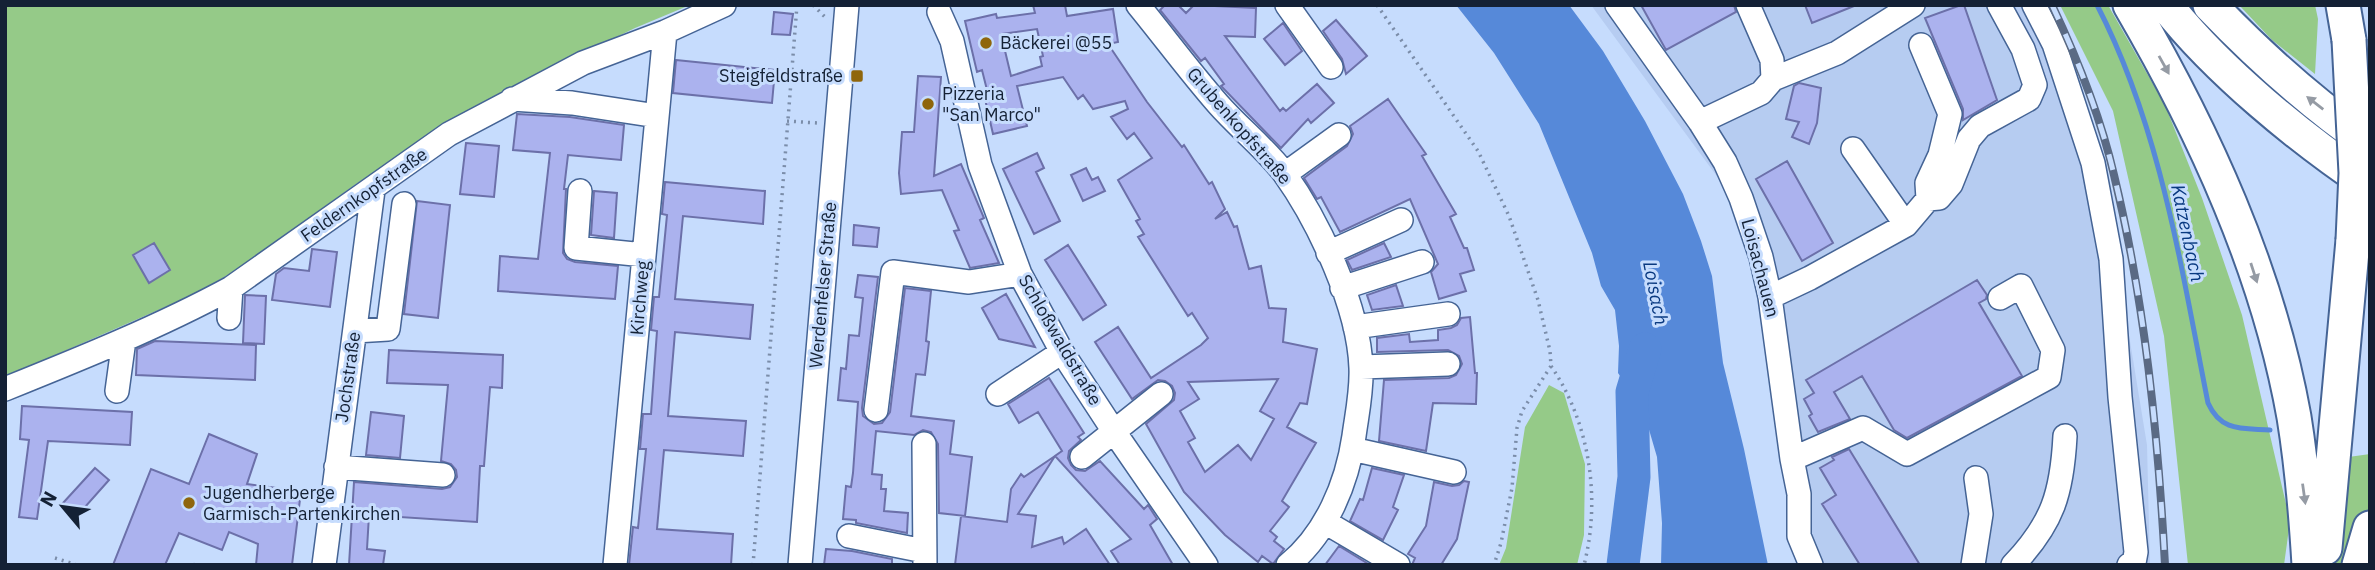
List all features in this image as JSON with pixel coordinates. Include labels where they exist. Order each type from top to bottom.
[{"type":"highway","points":[[2130,5],[2206,148],[2248,253],[2274,333],[2294,416],[2306,505],[2309,565]]},
{"type":"highway","points":[[2166,5],[2225,68],[2323,153],[2370,185]]},
{"type":"highway","points":[[2210,5],[2248,45],[2302,93],[2370,144]]},
{"type":"highway","points":[[2323,565],[2353,240],[2356,173],[2349,40],[2343,5]]},
{"type":"highway","points":[[2359,565],[2370,528]]},
{"type":"street","name":"Feldernkopfstraße","points":[[5,390],[124,340],[231,288],[450,134],[512,99],[583,63],[665,32],[724,5]]},
{"type":"street","name":"Werdenfelser Straße","points":[[800,565],[848,5]]},
{"type":"street","name":"Grubenkopfstraße","points":[[1138,5],[1233,122],[1281,170],[1311,216],[1342,288],[1355,327],[1361,367],[1359,400],[1348,467],[1325,522],[1288,565]]},
{"type":"street","points":[[1287,5],[1331,67]]},
{"type":"street","name":"Loisachauen","points":[[1617,5],[1700,122],[1725,162],[1741,198],[1761,257],[1770,297],[1799,494],[1799,536],[1811,565]]},
{"type":"street","points":[[1748,5],[1769,51],[1773,79]]},
{"type":"street","points":[[1700,122],[1761,93],[1773,79],[1837,53],[1913,5]]},
{"type":"street","points":[[1928,199],[1939,198],[1951,184],[1969,139],[1980,126],[2029,99],[2035,85],[2023,49],[1999,5]]},
{"type":"street","points":[[2034,5],[2054,44],[2093,163],[2111,259],[2120,397],[2136,552],[2134,563],[2129,565]]},
{"type":"street","name":"Schloßwaldstraße","points":[[941,8],[952,41],[980,165],[1020,274],[1062,352],[1206,565]]},
{"type":"street","name":"Kirchweg","points":[[615,565],[665,32]]},
{"type":"street","points":[[1770,297],[1906,225],[1928,199],[1927,183],[1940,155],[1950,114],[1921,45]]},
{"type":"street","points":[[512,99],[572,103],[657,116]]},
{"type":"street","points":[[1281,170],[1330,135]]},
{"type":"street","points":[[1853,149],[1906,225]]},
{"type":"street","name":"Jochstraße","points":[[324,565],[373,190]]},
{"type":"street","points":[[580,191],[576,248],[644,255]]},
{"type":"street","points":[[355,331],[388,330],[404,204]]},
{"type":"street","points":[[1328,253],[1401,220]]},
{"type":"street","points":[[1342,288],[1422,262]]},
{"type":"street","points":[[876,410],[892,272],[969,282],[1020,274]]},
{"type":"street","points":[[1792,459],[1863,428],[1907,454],[2049,377],[2053,350],[2021,286],[2000,298]]},
{"type":"street","points":[[229,318],[231,288]]},
{"type":"street","points":[[1355,327],[1448,314]]},
{"type":"street","points":[[117,391],[124,340]]},
{"type":"street","points":[[998,394],[1062,352]]},
{"type":"street","points":[[1361,367],[1448,364]]},
{"type":"street","points":[[1082,457],[1161,394]]},
{"type":"street","points":[[2013,565],[2034,543],[2049,520],[2063,473],[2065,436]]},
{"type":"street","points":[[849,536],[925,558],[924,444]]},
{"type":"street","points":[[1352,449],[1454,472]]},
{"type":"street","points":[[336,467],[443,475]]},
{"type":"street","points":[[1973,565],[1981,514],[1976,478]]},
{"type":"street","points":[[1325,522],[1398,565]]},
{"type":"path","points":[[754,565],[797,5]]},
{"type":"path","points":[[1377,5],[1478,151],[1509,216],[1538,300],[1551,366],[1567,389],[1589,460],[1592,509],[1584,565]]},
{"type":"path","points":[[1494,565],[1512,488],[1517,428],[1522,411],[1551,366]]},
{"type":"path","points":[[55,558],[76,565]]},
{"type":"shaded area","points":[[1591,5],[2043,5],[2101,164],[2147,445],[2150,565],[1806,565],[1767,312],[1727,190]]},
{"type":"green space","points":[[5,5],[690,5],[635,28],[486,101],[356,184],[238,269],[195,294],[5,377]]},
{"type":"green space","points":[[2060,5],[2108,5],[2165,105],[2202,198],[2242,315],[2290,521],[2284,565],[2188,565],[2164,336],[2113,111]]},
{"type":"green space","points":[[2239,5],[2315,5],[2318,19],[2315,74],[2272,40]]},
{"type":"green space","points":[[1549,385],[1564,393],[1585,464],[1584,535],[1577,565],[1499,565],[1506,548],[1525,427]]},
{"type":"green space","points":[[2370,454],[2370,565],[2326,565],[2320,461]]},
{"type":"water","name":"Loisach","points":[[1456,5],[1569,5],[1603,51],[1645,121],[1683,194],[1712,276],[1723,363],[1768,565],[1661,565],[1662,523],[1657,457],[1643,409],[1618,373],[1619,346],[1615,310],[1601,286],[1592,253],[1539,124],[1494,53]]},
{"type":"building","points":[[1033,5],[1065,5],[1067,16],[1113,9],[1118,42],[1108,44],[1147,102],[1182,147],[1184,145],[1209,184],[1212,182],[1225,209],[1215,219],[1227,212],[1234,227],[1237,226],[1249,269],[1261,266],[1269,308],[1286,309],[1283,342],[1317,349],[1307,404],[1300,403],[1287,427],[1316,443],[1282,501],[1289,507],[1270,531],[1277,537],[1274,541],[1284,549],[1273,564],[1262,556],[1258,562],[1225,535],[1184,492],[1146,424],[1174,400],[1172,386],[1158,380],[1132,399],[1095,342],[1118,327],[1151,378],[1208,338],[1192,313],[1188,316],[1138,237],[1144,234],[1136,221],[1140,219],[1118,180],[1152,158],[1134,133],[1127,139],[1111,117],[1128,109],[1125,101],[1093,109],[1083,95],[1078,99],[1063,77],[1017,86],[1027,126],[993,134],[985,99],[989,98],[982,70],[977,72],[965,21],[996,14],[997,18],[1035,13]],"holes":[[[1037,29],[1043,56],[1040,57],[1042,66],[1011,76],[1001,34]],[[1278,379],[1260,411],[1274,419],[1251,460],[1238,445],[1205,472],[1188,442],[1195,438],[1180,411],[1199,399],[1188,382]]]},
{"type":"building","points":[[1165,5],[1178,5],[1186,13],[1194,5],[1256,8],[1255,37],[1225,36],[1280,111],[1283,108],[1286,111],[1317,84],[1334,103],[1311,123],[1308,119],[1281,148],[1221,86],[1224,84],[1205,58],[1201,61],[1160,10]]},
{"type":"building","points":[[1641,5],[1734,5],[1736,12],[1666,50]]},
{"type":"building","points":[[1805,5],[1854,5],[1854,6],[1812,23]]},
{"type":"building","points":[[1964,5],[1997,100],[1963,120],[1963,109],[1925,18]]},
{"type":"building","points":[[774,12],[793,14],[790,35],[772,34]]},
{"type":"building","points":[[1336,20],[1367,56],[1346,74],[1342,59],[1323,31]]},
{"type":"building","points":[[1283,23],[1302,51],[1285,65],[1264,39]]},
{"type":"building","points":[[676,60],[775,70],[772,103],[673,93]]},
{"type":"building","points":[[918,76],[941,77],[934,176],[961,164],[984,218],[980,220],[999,263],[970,268],[954,231],[959,230],[942,190],[901,194],[899,173],[902,132],[914,132]]},
{"type":"building","points":[[1799,83],[1821,88],[1817,123],[1809,144],[1792,137],[1799,122],[1786,119],[1794,86]]},
{"type":"building","points":[[1388,99],[1426,154],[1422,156],[1456,214],[1450,217],[1464,248],[1467,248],[1474,270],[1460,274],[1466,291],[1439,299],[1431,272],[1438,264],[1410,199],[1340,232],[1321,197],[1317,199],[1304,178],[1347,146],[1353,134],[1350,126]]},
{"type":"building","points":[[517,114],[570,117],[624,125],[621,160],[568,155],[564,189],[563,253],[567,259],[575,262],[618,266],[615,299],[498,291],[500,256],[538,259],[550,153],[513,150]]},
{"type":"building","points":[[466,143],[499,146],[494,197],[460,194]]},
{"type":"building","points":[[1037,153],[1044,168],[1036,172],[1060,221],[1034,234],[1003,169]]},
{"type":"building","points":[[1787,161],[1833,243],[1802,261],[1756,179]]},
{"type":"building","points":[[1086,168],[1092,180],[1098,177],[1105,191],[1083,201],[1071,175]]},
{"type":"building","points":[[665,182],[765,191],[763,224],[683,216],[675,299],[753,305],[750,339],[675,332],[668,416],[746,421],[743,456],[664,450],[657,529],[733,534],[731,565],[629,565],[633,527],[638,528],[646,449],[640,449],[643,414],[651,414],[657,331],[651,330],[654,297],[659,297],[667,215],[662,214]]},
{"type":"building","points":[[594,191],[617,193],[614,238],[591,235]]},
{"type":"building","points":[[417,201],[450,205],[438,318],[404,314]]},
{"type":"building","points":[[854,225],[879,228],[877,247],[853,245]]},
{"type":"building","points":[[154,243],[170,270],[149,283],[133,255]]},
{"type":"building","points":[[1384,243],[1391,257],[1352,270],[1347,260]]},
{"type":"building","points":[[1068,245],[1106,305],[1083,320],[1045,260]]},
{"type":"building","points":[[312,249],[337,252],[330,307],[272,300],[276,274],[284,268],[309,271]]},
{"type":"building","points":[[858,275],[878,277],[862,408],[863,416],[874,424],[882,423],[890,412],[905,288],[931,291],[925,375],[916,374],[911,416],[954,421],[950,454],[972,457],[965,516],[939,513],[938,444],[931,432],[923,430],[914,435],[876,431],[872,474],[882,475],[881,489],[886,489],[884,511],[908,513],[907,533],[843,519],[846,486],[851,487],[853,473],[858,402],[838,400],[841,368],[846,369],[849,335],[859,336],[863,298],[855,297]]},
{"type":"building","points":[[1977,280],[1987,295],[1986,299],[1979,303],[2022,376],[1907,438],[1894,430],[1862,376],[1834,392],[1850,419],[1818,432],[1804,399],[1814,393],[1806,380]]},
{"type":"building","points":[[1396,285],[1403,306],[1372,310],[1367,295]]},
{"type":"building","points":[[1006,294],[1035,347],[999,339],[982,308]]},
{"type":"building","points":[[245,295],[266,296],[264,344],[243,343]]},
{"type":"building","points":[[1470,317],[1477,373],[1476,404],[1433,403],[1426,451],[1379,441],[1384,380],[1449,378],[1456,375],[1462,364],[1459,356],[1448,350],[1377,352],[1377,338],[1409,334],[1410,342],[1438,340],[1438,330],[1451,328],[1457,325],[1461,318]]},
{"type":"building","points":[[155,341],[256,345],[255,380],[136,375],[137,349]]},
{"type":"building","points":[[389,350],[503,355],[502,388],[490,387],[484,466],[480,466],[477,522],[369,515],[367,549],[385,551],[383,565],[349,565],[354,482],[442,489],[450,487],[457,477],[451,464],[441,461],[448,385],[387,383]]},
{"type":"building","points":[[1049,378],[1084,433],[1078,437],[1081,440],[1069,451],[1071,465],[1076,470],[1085,471],[1100,461],[1144,509],[1148,505],[1157,519],[1150,525],[1173,565],[1120,565],[1111,551],[1131,539],[1055,456],[1062,451],[1038,412],[1019,423],[1008,404]]},
{"type":"building","points":[[22,406],[132,412],[130,445],[48,441],[37,519],[19,517],[29,440],[20,439]]},
{"type":"building","points":[[371,412],[404,416],[400,458],[366,455]]},
{"type":"building","name":"Jugendherberge Garmisch-Partenkirchen","points":[[209,434],[257,454],[247,484],[301,491],[292,565],[256,565],[258,544],[229,532],[222,550],[179,533],[165,565],[113,565],[151,469],[189,484]]},
{"type":"building","points":[[1849,449],[1920,565],[1860,565],[1822,504],[1836,495],[1820,468],[1834,460],[1832,457]]},
{"type":"building","points":[[1055,456],[1018,514],[1036,516],[1032,547],[1062,537],[1064,544],[1086,529],[1110,565],[955,565],[961,516],[1007,522],[1011,489],[1021,474],[1024,477]]},
{"type":"building","points":[[95,468],[109,480],[77,516],[63,503]]},
{"type":"building","points":[[1372,468],[1404,475],[1393,507],[1398,510],[1383,540],[1350,521],[1360,499],[1363,500]]},
{"type":"building","points":[[1464,481],[1469,482],[1457,539],[1441,565],[1412,565],[1415,558],[1408,554],[1426,526],[1434,482],[1452,486]]},
{"type":"building","points":[[1339,546],[1370,565],[1325,565]]},
{"type":"building","points":[[826,549],[892,559],[892,565],[824,565]]},
{"type":"waterway","name":"Katzenbach","points":[[2097,5],[2138,100],[2153,150],[2178,250],[2208,403],[2226,424],[2270,430]]},
{"type":"waterway","points":[[1623,565],[1634,477],[1632,392],[1645,349]]},
{"type":"railway","points":[[2052,5],[2095,110],[2109,154],[2125,223],[2148,369],[2165,565]]},
{"type":"place","name":"Bäckerei @55","points":[[986,43]]},
{"type":"place","name":"Steigfeldstraße","points":[[857,76]]},
{"type":"place","name":"Pizzeria \"San Marco\"","points":[[928,104]]},
{"type":"place","name":"Jugendherberge Garmisch-Partenkirchen","points":[[189,503]]}]
